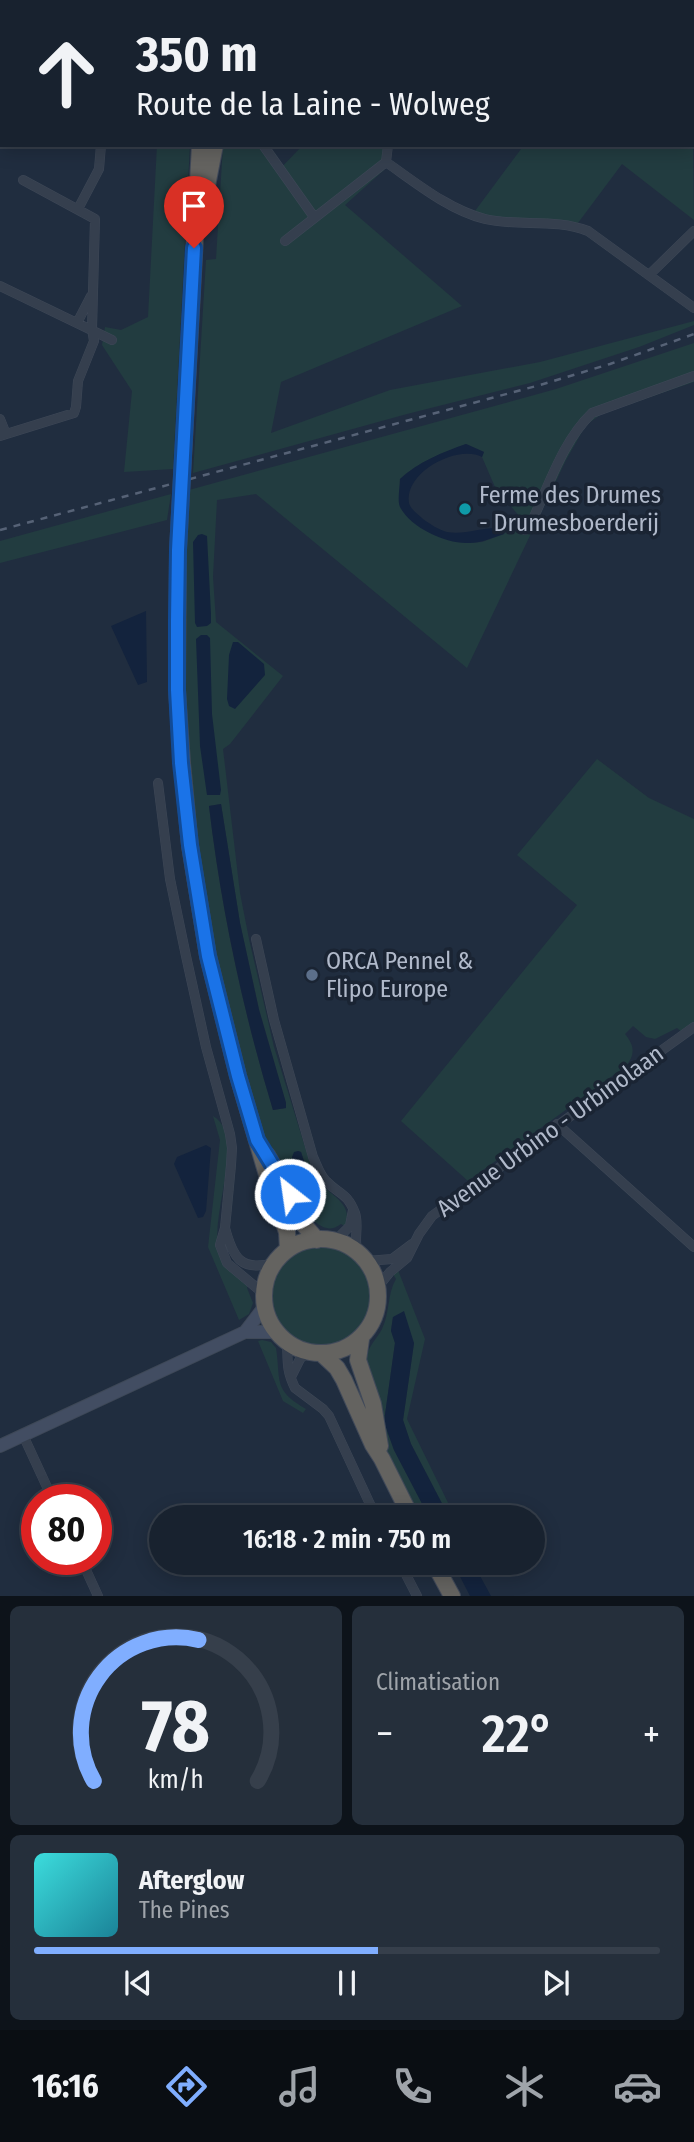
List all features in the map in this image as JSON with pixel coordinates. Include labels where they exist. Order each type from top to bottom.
[{"type":"highway","points":[[200,147],[178,550],[177,690],[181,763],[190,845],[208,956],[238,1076],[287,1232],[288,1249]]},
{"type":"highway","points":[[194,248],[215,147]]},
{"type":"highway","points":[[257,1140],[277,1170],[305,1226],[317,1240]]},
{"type":"highway","points":[[383,1459],[373,1404],[358,1360],[361,1339],[375,1318],[379,1303],[379,1287],[374,1273],[362,1256],[336,1240],[301,1242],[288,1249],[274,1263],[267,1278],[264,1300],[269,1320],[281,1337],[315,1353],[337,1368],[405,1505]]},
{"type":"highway","points":[[315,1353],[340,1351],[361,1339]]},
{"type":"highway","points":[[441,1575],[452,1596]]},
{"type":"main road","points":[[245,1332],[264,1300]]},
{"type":"main road","points":[[0,1446],[245,1332],[281,1337]]},
{"type":"street","points":[[78,209],[99,169],[101,147]]},
{"type":"street","points":[[263,147],[314,217]]},
{"type":"street","points":[[285,241],[386,162],[388,147]]},
{"type":"street","points":[[386,162],[430,192],[485,219],[574,226],[587,231],[694,308]]},
{"type":"street","points":[[0,419],[3,435],[74,413],[78,381],[94,341],[92,294],[95,219],[23,180]]},
{"type":"street","points":[[649,275],[694,231]]},
{"type":"street","points":[[0,286],[112,340]]},
{"type":"street","points":[[76,323],[92,294]]},
{"type":"street","points":[[525,530],[531,523],[579,425],[592,414],[694,376]]},
{"type":"street","points":[[158,783],[170,879],[206,1047],[232,1148],[225,1228],[220,1245],[227,1263],[264,1300]]},
{"type":"street","points":[[257,940],[274,1020],[313,1157],[319,1172],[349,1200],[353,1208],[356,1215],[355,1241],[362,1256]]},
{"type":"street","name":"Avenue Urbino - Urbinolaan","points":[[379,1287],[390,1272],[407,1258],[432,1216],[694,1027]]},
{"type":"street","points":[[557,1124],[694,1247]]},
{"type":"street","points":[[336,1240],[350,1226],[353,1208]]},
{"type":"street","points":[[225,1228],[232,1250],[244,1264],[255,1267],[274,1263]]},
{"type":"street","name":"Avenue Urbino - Urbinolaan","points":[[362,1256],[392,1259],[414,1243]]},
{"type":"street","points":[[281,1337],[287,1370],[295,1388],[329,1416],[370,1505]]},
{"type":"street","points":[[291,1377],[300,1359],[315,1353]]},
{"type":"street","points":[[23,1435],[46,1484]]},
{"type":"street","points":[[88,1575],[98,1596]]},
{"type":"street","points":[[406,1575],[417,1596]]},
{"type":"green space","points":[[157,147],[190,147],[173,469],[124,472],[132,391],[102,345],[105,327],[121,330],[148,317]]},
{"type":"green space","points":[[223,147],[258,147],[277,172],[301,147],[392,147],[384,170],[345,205],[462,306],[281,382],[271,433],[390,390],[540,362],[694,321],[694,325],[639,347],[530,383],[193,473],[206,260],[216,259]]},
{"type":"green space","points":[[523,147],[693,147],[694,220],[622,164],[578,223],[482,216],[475,211]]},
{"type":"green space","points":[[694,343],[694,382],[603,413],[586,425],[566,460],[467,668],[256,494],[217,500],[213,577],[216,622],[283,676],[230,744],[223,749],[240,893],[274,1047],[314,1176],[346,1210],[345,1226],[341,1224],[327,1228],[314,1221],[309,1223],[260,1132],[214,948],[195,832],[185,711],[184,560],[189,490],[556,389]],"holes":[[[466,444],[484,452],[482,457],[495,487],[519,516],[504,534],[482,542],[466,543],[406,515],[399,503],[400,479],[423,463]],[[221,804],[240,923],[259,1009],[286,1108],[273,1110],[252,1035],[234,959],[209,806]],[[298,1151],[301,1152],[321,1213],[313,1216],[292,1157]]]},
{"type":"green space","points":[[171,494],[167,520],[0,563],[0,541]]},
{"type":"green space","points":[[597,759],[649,798],[694,819],[694,1023],[682,1032],[677,1028],[655,1039],[646,1037],[633,1026],[625,1034],[633,1050],[626,1066],[468,1181],[401,1121],[577,905],[517,855]]},
{"type":"green space","points":[[213,1116],[223,1127],[228,1143],[218,1247],[225,1266],[248,1285],[253,1303],[249,1314],[239,1320],[208,1247],[220,1140]]},
{"type":"green space","points":[[321,1247],[340,1251],[356,1261],[366,1277],[370,1296],[366,1315],[356,1331],[340,1341],[321,1345],[302,1341],[286,1331],[276,1315],[272,1296],[276,1277],[286,1261],[302,1251]]},
{"type":"green space","points":[[398,1270],[425,1339],[407,1419],[449,1505],[443,1505],[411,1444],[403,1420],[414,1343],[393,1317],[391,1330],[395,1343],[384,1422],[394,1450],[423,1505],[411,1505],[382,1445],[366,1359],[385,1323],[396,1279],[393,1274]]},
{"type":"green space","points":[[258,1341],[271,1342],[276,1348],[283,1390],[306,1409],[303,1413],[283,1401]]},
{"type":"water","points":[[466,444],[484,452],[482,457],[460,454],[435,463],[415,481],[409,503],[423,519],[444,531],[460,533],[496,528],[504,534],[471,543],[438,537],[419,527],[405,514],[399,501],[400,479],[407,473],[431,458]]},
{"type":"water","points":[[202,534],[207,536],[211,623],[197,627],[193,542]]},
{"type":"water","points":[[146,611],[147,682],[138,685],[111,626]]},
{"type":"water","points":[[201,635],[210,638],[212,714],[220,795],[207,795],[200,746],[196,639]]},
{"type":"water","points":[[233,642],[238,642],[264,664],[265,675],[235,709],[229,706],[227,699],[229,655]]},
{"type":"water","points":[[221,804],[240,923],[259,1010],[286,1108],[273,1110],[234,959],[209,806]]},
{"type":"water","points":[[206,1145],[211,1148],[206,1211],[203,1217],[198,1218],[174,1164],[177,1157]]},
{"type":"water","points":[[294,1152],[301,1152],[321,1214],[313,1216],[292,1157]]},
{"type":"water","points":[[404,1311],[414,1343],[403,1420],[411,1444],[443,1505],[423,1505],[394,1450],[384,1422],[395,1343],[391,1331],[393,1317]]},
{"type":"water","points":[[459,1575],[480,1575],[491,1596],[470,1596]]},
{"type":"railway","points":[[0,530],[540,385],[694,334]]},
{"type":"place","name":"Ferme des Drumes - Drumesboerderij","points":[[465,509]]},
{"type":"place","name":"ORCA Pennel & Flipo Europe","points":[[312,975]]},
{"type":"route","points":[[194,248],[178,550],[177,690],[181,763],[190,845],[208,956],[222,1016],[257,1140],[290,1194]]}]
